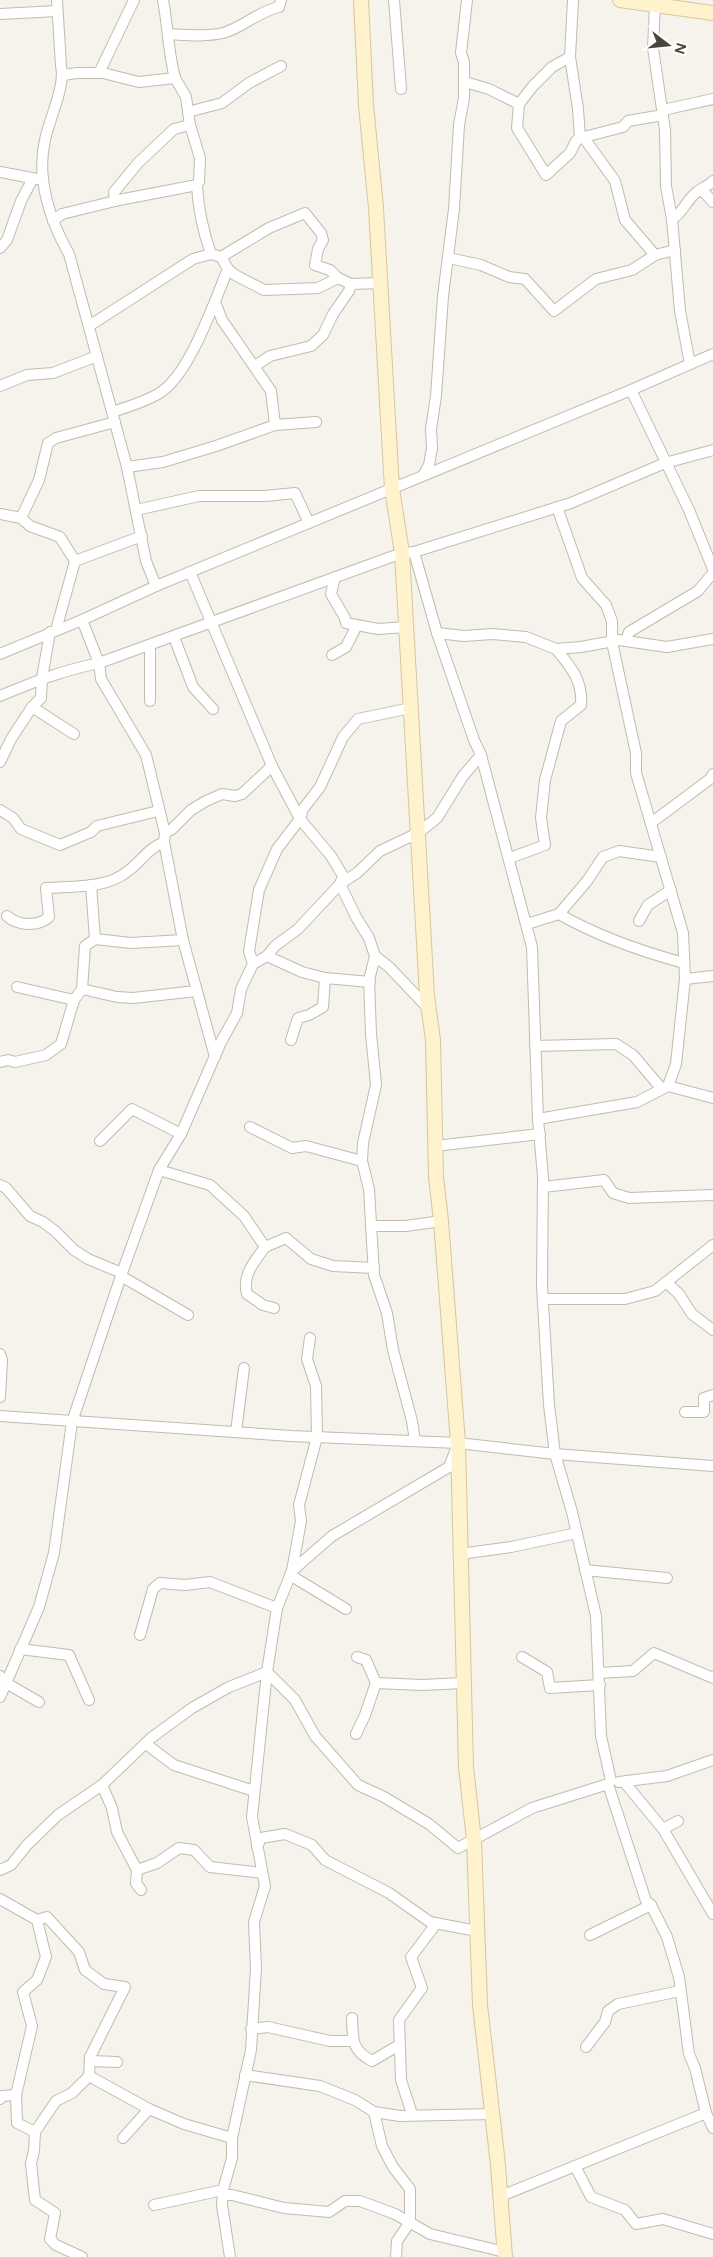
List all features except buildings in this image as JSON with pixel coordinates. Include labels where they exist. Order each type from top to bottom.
[{"type":"street","points":[[0,248],[7,240],[21,201],[38,179],[44,142],[63,75],[57,0]]},
{"type":"street","points":[[99,74],[134,0]]},
{"type":"street","points":[[163,0],[169,34],[169,54],[175,78],[186,97],[190,125],[200,158],[199,182],[197,185],[198,212],[216,256],[228,269],[264,290],[318,288],[338,278]]},
{"type":"street","points":[[169,34],[223,33],[264,10],[279,7],[281,0]]},
{"type":"street","points":[[361,0],[366,105],[376,208],[392,489],[408,552],[481,756],[510,858],[532,947],[538,1120],[543,1187],[543,1299],[549,1405],[555,1454],[577,1533],[596,1616],[601,1736],[609,1783],[646,1901],[651,1906],[667,1937],[679,1976],[689,2054],[695,2068],[706,2113],[713,2128]]},
{"type":"street","points":[[394,0],[401,89]]},
{"type":"street","points":[[424,474],[429,465],[432,448],[431,429],[436,396],[443,296],[449,258],[460,139],[459,125],[464,98],[464,62],[461,53],[467,0]]},
{"type":"street","points":[[573,0],[570,57],[582,138],[615,181],[625,220],[655,256]]},
{"type":"street","points":[[620,0],[713,13]]},
{"type":"street","points":[[655,5],[653,48],[663,112],[666,186],[672,219],[680,311],[690,364]]},
{"type":"street","points":[[0,14],[57,12]]},
{"type":"street","points":[[570,57],[552,67],[533,86],[519,104],[517,128],[546,175],[570,153],[576,141],[582,138],[623,127],[628,122],[713,99]]},
{"type":"street","points":[[188,112],[222,103],[249,83],[281,66]]},
{"type":"street","points":[[63,75],[77,73],[99,74],[139,82],[175,78]]},
{"type":"street","points":[[465,82],[489,89],[519,104]]},
{"type":"street","points":[[116,201],[114,192],[138,163],[174,129],[190,125]]},
{"type":"street","points":[[0,172],[38,179]]},
{"type":"street","points":[[38,179],[53,221],[69,254],[127,467],[146,561],[156,586]]},
{"type":"street","points":[[672,219],[679,214],[697,192],[713,181]]},
{"type":"street","points":[[53,221],[62,214],[197,185]]},
{"type":"street","points":[[702,190],[713,202]]},
{"type":"street","points":[[88,326],[194,259],[216,256],[269,228],[305,213],[321,233],[322,240],[315,265],[330,270],[338,278],[351,284],[379,284]]},
{"type":"street","points":[[449,258],[481,265],[510,277],[525,279],[554,311],[596,279],[632,270],[655,256],[675,250]]},
{"type":"street","points":[[21,518],[39,480],[48,443],[56,438],[113,417],[160,394],[174,382],[190,358],[228,269]]},
{"type":"street","points":[[255,366],[270,356],[311,346],[323,335],[333,314],[349,291],[351,284]]},
{"type":"street","points":[[215,302],[222,320],[271,391],[275,424]]},
{"type":"street","points":[[0,654],[82,620],[156,586],[631,390],[713,354]]},
{"type":"street","points":[[0,386],[27,375],[53,373],[97,356]]},
{"type":"street","points":[[626,641],[629,632],[698,591],[713,571],[689,510],[631,390]]},
{"type":"street","points":[[127,467],[163,462],[216,446],[275,424],[316,422]]},
{"type":"street","points":[[0,696],[42,678],[99,663],[408,552],[557,507],[665,463],[713,450]]},
{"type":"street","points":[[136,510],[200,496],[256,496],[295,492],[309,523]]},
{"type":"street","points":[[538,1120],[637,1102],[665,1087],[676,1064],[685,979],[683,933],[636,773],[636,753],[612,642],[612,621],[606,606],[582,578],[557,507]]},
{"type":"street","points":[[0,514],[21,518],[30,526],[60,537],[75,561],[53,631],[42,678],[41,698],[32,707],[11,739],[0,762]]},
{"type":"street","points":[[75,561],[142,536]]},
{"type":"street","points":[[154,2205],[223,2193],[284,2208],[329,2212],[346,2201],[360,2200],[395,2214],[430,2234],[505,2254],[501,2196],[480,2005],[474,1840],[466,1767],[458,1443],[435,1146],[433,1040],[429,1010],[410,708],[406,627],[408,552]]},
{"type":"street","points":[[190,572],[272,766],[300,819],[331,856],[343,876],[340,884],[356,917],[369,938],[375,956],[370,982],[371,1034],[376,1085],[363,1143],[362,1160],[369,1188],[374,1275],[387,1313],[393,1350],[412,1421],[415,1441]]},
{"type":"street","points":[[335,577],[331,594],[346,623],[378,630],[406,627]]},
{"type":"street","points":[[82,620],[99,663],[101,679],[146,755],[164,837],[183,940],[215,1057]]},
{"type":"street","points":[[332,655],[346,647],[356,626]]},
{"type":"street","points":[[437,633],[464,636],[492,634],[526,638],[556,649],[626,641],[667,647],[713,639]]},
{"type":"street","points":[[174,637],[193,687],[213,709]]},
{"type":"street","points":[[150,645],[150,701]]},
{"type":"street","points":[[510,858],[545,846],[541,818],[545,780],[560,721],[580,706],[582,692],[574,670],[556,649]]},
{"type":"street","points":[[32,707],[74,734]]},
{"type":"street","points":[[253,964],[249,951],[259,890],[277,849],[300,819],[303,809],[320,787],[343,737],[358,719],[410,708]]},
{"type":"street","points":[[0,1697],[3,1679],[20,1649],[39,1607],[54,1553],[72,1422],[122,1275],[159,1170],[181,1134],[220,1042],[237,1013],[241,989],[253,964],[267,956],[275,946],[298,929],[315,913],[340,884],[357,873],[380,851],[418,833],[437,818],[463,776],[481,756]]},
{"type":"street","points":[[7,916],[13,922],[27,924],[43,922],[49,918],[46,888],[91,885],[115,880],[129,871],[150,848],[191,810],[222,794],[235,796],[242,794],[272,766]]},
{"type":"street","points":[[651,823],[710,779],[713,774]]},
{"type":"street","points":[[0,810],[14,818],[21,829],[60,845],[91,832],[97,826],[158,811]]},
{"type":"street","points":[[527,924],[559,914],[588,881],[603,857],[619,851],[661,857]]},
{"type":"street","points":[[91,885],[95,939]]},
{"type":"street","points":[[639,921],[648,905],[670,890]]},
{"type":"street","points":[[559,914],[588,930],[624,945],[684,963]]},
{"type":"street","points":[[0,1062],[8,1060],[15,1062],[46,1054],[61,1044],[74,1000],[82,989],[85,946],[95,939],[131,943],[183,940]]},
{"type":"street","points":[[267,956],[302,972],[325,978],[370,982]]},
{"type":"street","points":[[375,956],[429,1010]]},
{"type":"street","points":[[685,979],[713,976]]},
{"type":"street","points":[[291,1040],[298,1018],[309,1016],[323,1006],[325,978]]},
{"type":"street","points":[[17,987],[74,1000]]},
{"type":"street","points":[[82,989],[117,997],[196,991]]},
{"type":"street","points":[[535,1046],[616,1044],[633,1055],[665,1087],[713,1098]]},
{"type":"street","points":[[100,1141],[132,1109],[181,1134]]},
{"type":"street","points":[[250,1128],[292,1148],[306,1146],[362,1160]]},
{"type":"street","points":[[435,1146],[540,1134]]},
{"type":"street","points":[[159,1170],[210,1185],[244,1216],[265,1247]]},
{"type":"street","points":[[543,1187],[604,1180],[613,1193],[629,1198],[713,1195]]},
{"type":"street","points":[[0,1185],[6,1188],[30,1216],[49,1226],[74,1250],[88,1260],[122,1275],[188,1315]]},
{"type":"street","points":[[372,1226],[406,1226],[441,1221]]},
{"type":"street","points":[[274,1308],[263,1305],[247,1294],[244,1284],[249,1269],[265,1247],[286,1238],[311,1260],[334,1266],[374,1268]]},
{"type":"street","points":[[543,1299],[625,1299],[655,1291],[713,1245]]},
{"type":"street","points":[[666,1282],[678,1294],[692,1314],[713,1330]]},
{"type":"street","points":[[230,2257],[222,2205],[223,2193],[232,2158],[232,2138],[251,2050],[256,1968],[254,1922],[265,1886],[252,1817],[254,1791],[267,1672],[277,1608],[291,1573],[301,1521],[299,1505],[318,1437],[316,1386],[307,1358],[310,1338]]},
{"type":"street","points":[[0,1354],[2,1360],[0,1397]]},
{"type":"street","points":[[236,1432],[244,1368]]},
{"type":"street","points":[[685,1412],[704,1412],[704,1398],[713,1395]]},
{"type":"street","points":[[0,1416],[318,1437],[458,1443],[555,1454],[713,1466]]},
{"type":"street","points":[[291,1573],[332,1536],[449,1467],[458,1443]]},
{"type":"street","points":[[460,1554],[511,1547],[577,1533]]},
{"type":"street","points":[[585,1570],[667,1578]]},
{"type":"street","points":[[291,1573],[346,1609]]},
{"type":"street","points":[[140,1635],[153,1589],[160,1583],[210,1582],[277,1608]]},
{"type":"street","points":[[20,1649],[69,1655],[89,1700]]},
{"type":"street","points":[[599,1673],[633,1671],[654,1653],[713,1678]]},
{"type":"street","points":[[356,1734],[376,1683],[366,1660],[357,1657]]},
{"type":"street","points":[[522,1657],[547,1672],[550,1688],[600,1685]]},
{"type":"street","points":[[0,1870],[11,1865],[27,1845],[58,1815],[102,1786],[146,1744],[192,1708],[229,1687],[267,1672]]},
{"type":"street","points":[[267,1672],[295,1700],[315,1736],[358,1784],[429,1824],[458,1848],[532,1808],[609,1783],[667,1776],[713,1760]]},
{"type":"street","points":[[3,1679],[40,1702]]},
{"type":"street","points":[[376,1683],[422,1685],[463,1683]]},
{"type":"street","points":[[146,1744],[174,1765],[254,1791]]},
{"type":"street","points":[[625,1782],[663,1829],[709,1896],[713,1914]]},
{"type":"street","points":[[102,1786],[112,1808],[117,1832],[137,1870],[136,1883],[140,1890]]},
{"type":"street","points":[[663,1829],[678,1821]]},
{"type":"street","points":[[257,1846],[261,1838],[285,1834],[312,1845],[325,1860],[389,1893],[430,1922],[477,1931]]},
{"type":"street","points":[[137,1870],[157,1863],[179,1848],[194,1850],[210,1867],[262,1873]]},
{"type":"street","points":[[0,1899],[37,1920],[46,1957],[37,1980],[23,1992],[32,2026],[16,2095],[18,2123],[35,2132]]},
{"type":"street","points":[[590,1935],[651,1906]]},
{"type":"street","points":[[37,1920],[46,1917],[79,1952],[85,1970],[104,1984],[125,1987],[100,2034],[90,2061],[89,2076],[72,2093],[56,2101],[35,2132],[31,2163],[34,2200],[55,2213],[50,2240],[56,2245],[82,2257]]},
{"type":"street","points":[[412,2114],[401,2080],[400,2020],[422,1988],[411,1957],[436,1924]]},
{"type":"street","points":[[586,2048],[605,2022],[608,2011],[618,2004],[680,1991]]},
{"type":"street","points":[[352,2018],[353,2041],[359,2054],[372,2061],[399,2045]]},
{"type":"street","points":[[251,2029],[268,2027],[330,2041],[353,2041]]},
{"type":"street","points":[[90,2061],[117,2062]]},
{"type":"street","points":[[245,2075],[320,2086],[355,2100],[374,2112],[400,2116],[412,2114],[492,2114]]},
{"type":"street","points":[[89,2076],[149,2109],[184,2124],[232,2138]]},
{"type":"street","points":[[0,2099],[2,2096],[16,2095]]},
{"type":"street","points":[[123,2138],[149,2109]]},
{"type":"street","points":[[374,2112],[382,2146],[393,2168],[410,2188],[410,2222],[398,2241],[396,2257]]},
{"type":"street","points":[[501,2196],[706,2113]]},
{"type":"street","points":[[575,2166],[591,2197],[625,2210],[636,2224],[663,2219],[713,2234]]}]
